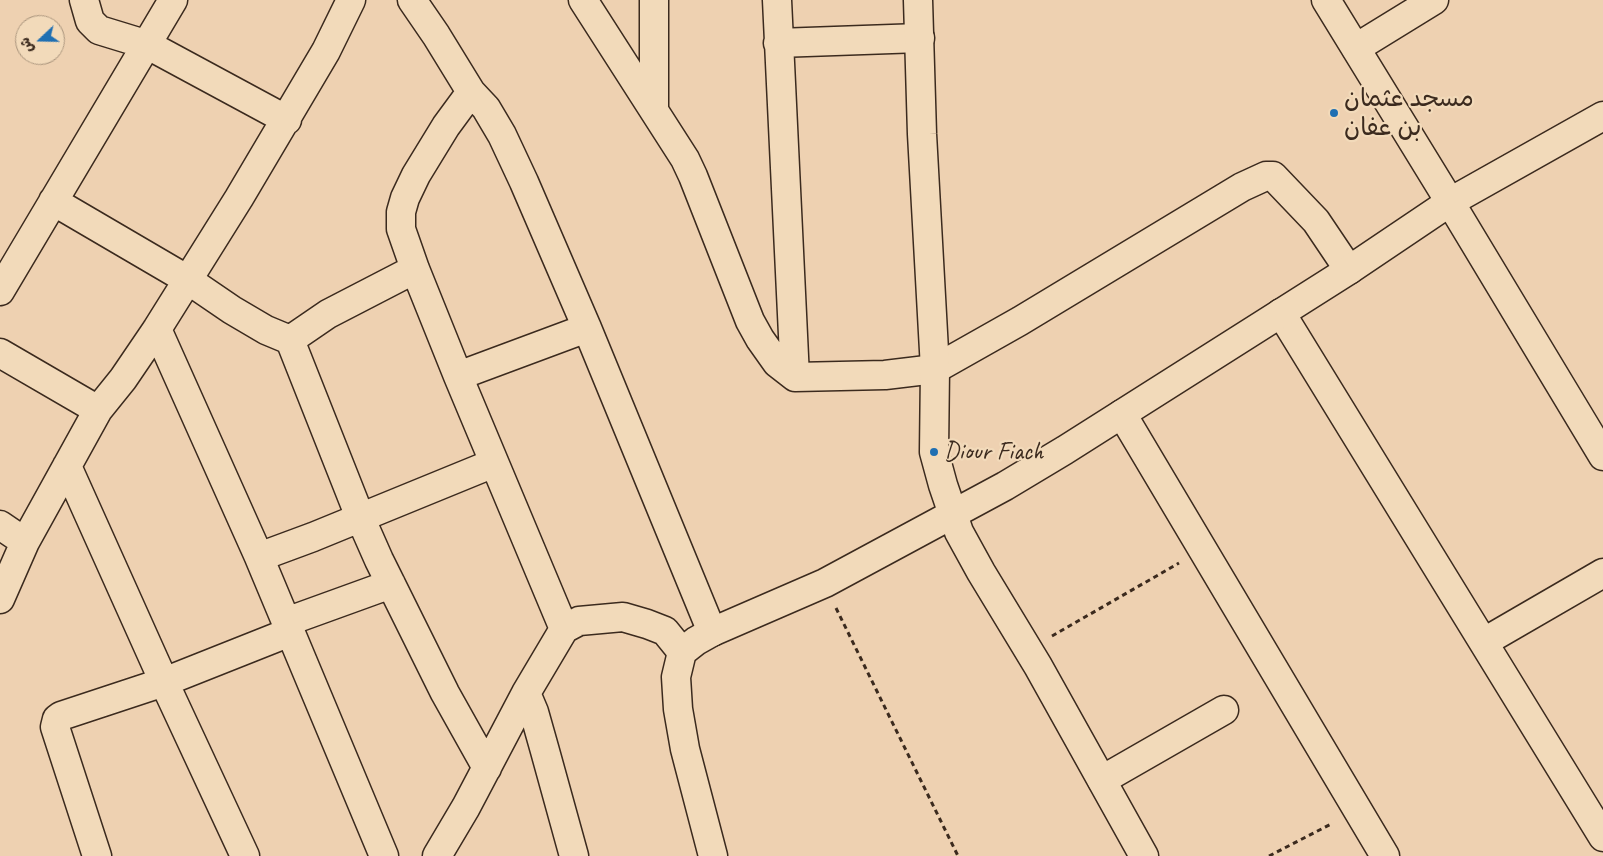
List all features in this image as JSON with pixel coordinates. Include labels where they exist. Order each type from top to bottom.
[{"type":"street","points":[[0,291],[52,201],[148,45],[173,0]]},
{"type":"street","points":[[412,0],[436,34],[471,92],[486,108],[502,135],[587,328],[712,632]]},
{"type":"street","points":[[583,0],[685,159],[750,321],[768,351],[778,363],[795,377],[885,375],[934,369],[1020,321],[1242,187],[1266,176],[1274,176],[1316,221],[1349,270]]},
{"type":"street","points":[[654,0],[654,110]]},
{"type":"street","points":[[777,0],[795,377]]},
{"type":"street","points":[[918,0],[922,134],[934,369],[934,452],[959,532],[1144,856]]},
{"type":"street","points":[[1326,0],[1603,456]]},
{"type":"street","points":[[1356,48],[1434,0]]},
{"type":"street","points":[[0,599],[25,542],[98,410],[123,379],[157,329],[286,120],[326,51],[346,2]]},
{"type":"street","points":[[91,7],[99,30],[148,45],[286,120]]},
{"type":"street","points":[[778,43],[920,38]]},
{"type":"street","points":[[471,92],[446,126],[416,175],[405,198],[401,212],[402,229],[415,269],[458,376],[564,629]]},
{"type":"street","points":[[713,856],[685,749],[678,709],[676,677],[682,652],[712,632],[825,584],[1005,486],[1349,270],[1450,202],[1603,116]]},
{"type":"street","points":[[52,201],[188,280],[232,310],[266,330],[290,340],[360,517],[445,693],[487,768]]},
{"type":"street","points":[[290,340],[328,314],[415,269]]},
{"type":"street","points":[[1281,313],[1603,836]]},
{"type":"street","points":[[458,376],[587,328]]},
{"type":"street","points":[[157,329],[260,557],[384,856]]},
{"type":"street","points":[[0,353],[98,410]]},
{"type":"street","points":[[1122,414],[1385,856]]},
{"type":"street","points":[[260,557],[494,462]]},
{"type":"street","points":[[67,466],[245,856]]},
{"type":"street","points":[[0,525],[25,542]]},
{"type":"street","points":[[1484,642],[1603,572]]},
{"type":"street","points":[[97,856],[55,728],[56,722],[61,716],[164,682],[391,584]]},
{"type":"street","points":[[441,853],[526,692],[564,629],[578,621],[593,618],[623,617],[665,631],[682,652]]},
{"type":"street","points":[[526,692],[534,712],[574,856]]},
{"type":"street","points":[[1102,780],[1224,710]]},
{"type":"path","points":[[1027,649],[1067,628],[1202,549]]},
{"type":"path","points":[[825,584],[958,856]]},
{"type":"path","points":[[1269,856],[1358,810]]},
{"type":"place","name":"مسجد عثمان بن عفان","points":[[1334,113]]},
{"type":"place","name":"Diour Fiach","points":[[934,452]]}]
